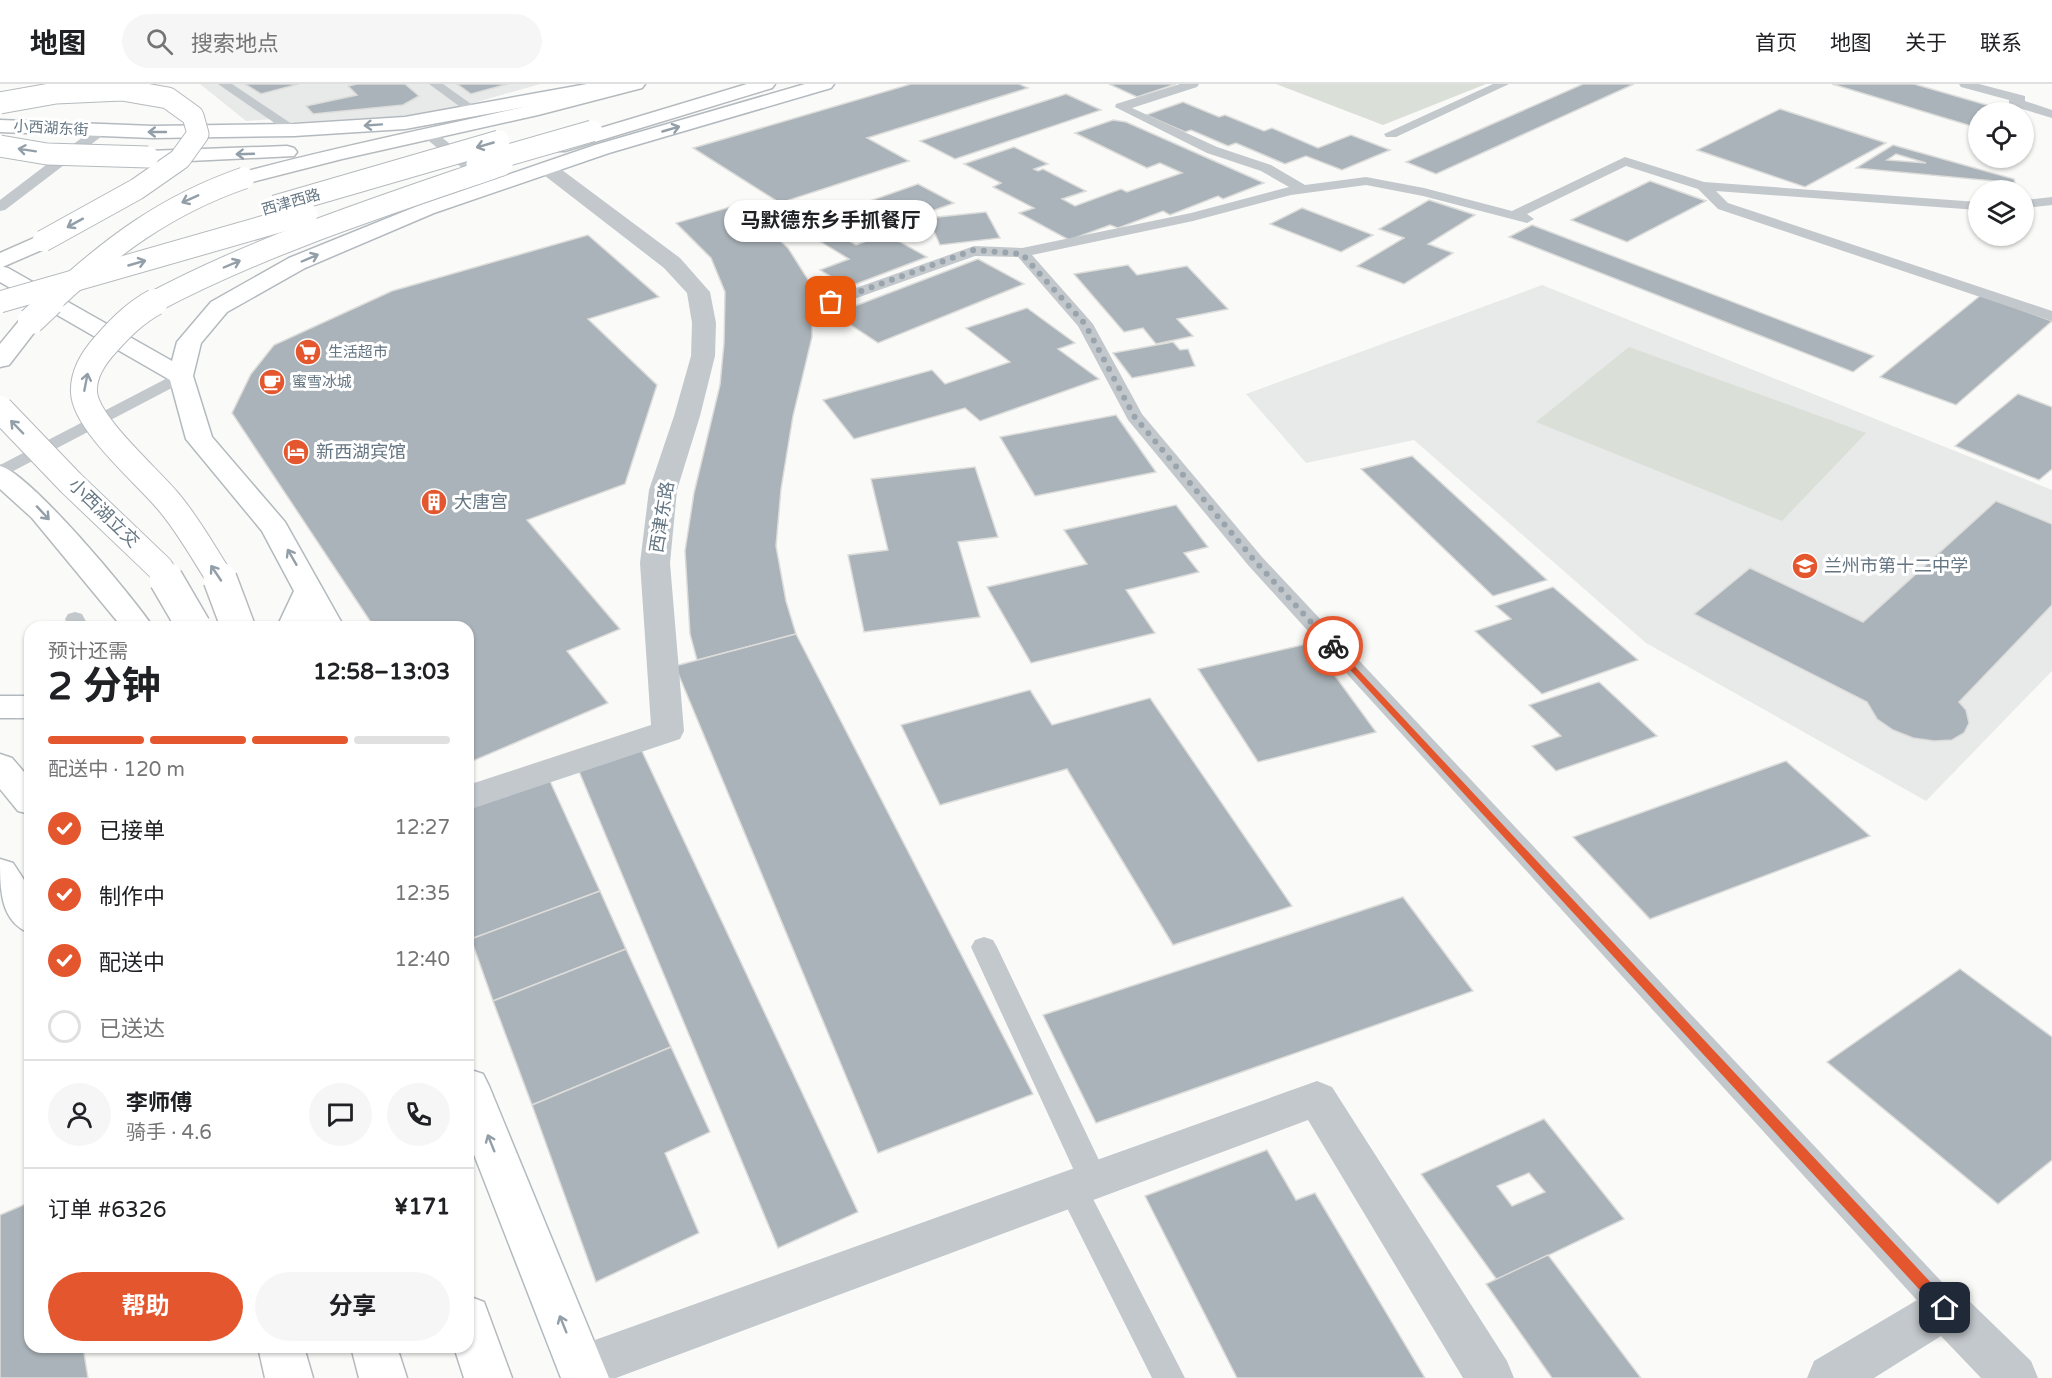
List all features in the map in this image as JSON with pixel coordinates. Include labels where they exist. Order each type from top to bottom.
[{"type":"main road","name":"小西湖东街","points":[[0,126],[153,132],[294,130],[405,123],[476,111],[578,87],[617,84]]},
{"type":"main road","points":[[0,302],[587,124],[765,84]]},
{"type":"main road","points":[[236,621],[224,585],[169,502],[103,430],[88,409],[84,393],[86,375],[95,356],[128,320],[152,303],[185,286],[316,229],[497,176],[765,84]]},
{"type":"main road","points":[[326,621],[274,528],[199,439],[181,376],[189,342],[219,307],[297,264],[427,209],[497,176],[547,168],[602,149],[825,84]]},
{"type":"main road","points":[[0,103],[56,93],[123,90],[168,98],[193,116],[198,134],[180,159],[137,189],[43,242],[0,261]]},
{"type":"main road","points":[[587,124],[641,92]]},
{"type":"main road","points":[[0,360],[31,321],[83,272],[151,220],[185,201],[244,178],[302,161],[570,103],[641,92]]},
{"type":"main road","name":"西津西路","points":[[0,288],[139,245],[587,124]]},
{"type":"main road","points":[[0,146],[47,154],[148,157],[277,153],[429,134]]},
{"type":"main road","points":[[0,273],[181,376]]},
{"type":"main road","name":"小西湖立交","points":[[0,409],[71,483],[160,568],[191,621]]},
{"type":"main road","points":[[0,473],[42,512],[133,621]]},
{"type":"main road","points":[[295,621],[310,589]]},
{"type":"main road","points":[[0,707],[24,706]]},
{"type":"main road","points":[[0,765],[24,795]]},
{"type":"main road","points":[[0,873],[24,910]]},
{"type":"main road","points":[[474,1101],[583,1373]]},
{"type":"main road","points":[[474,1336],[488,1378]]},
{"type":"main road","points":[[283,1353],[289,1378]]},
{"type":"main road","points":[[376,1353],[383,1378]]},
{"type":"street","name":"西津东路","points":[[474,796],[668,731],[655,563],[663,490],[687,416],[703,356],[704,323],[698,292],[672,263],[547,168]]},
{"type":"street","points":[[583,1373],[1317,1099],[1490,1378]]},
{"type":"street","points":[[1831,1378],[1945,1308],[2014,1378]]},
{"type":"lane","points":[[224,84],[294,130]]},
{"type":"lane","points":[[435,84],[476,111]]},
{"type":"lane","points":[[1193,84],[1121,107],[1212,150],[1266,168],[1302,189]]},
{"type":"lane","points":[[1391,134],[1503,84]]},
{"type":"lane","points":[[1965,84],[2020,99],[2014,102],[2052,114]]},
{"type":"lane","points":[[0,207],[101,130]]},
{"type":"lane","points":[[429,134],[497,176]]},
{"type":"lane","points":[[831,302],[974,250],[1022,254],[1193,217],[1302,189],[1366,181],[1424,192],[1521,217],[1625,161],[1703,186],[1968,205]]},
{"type":"lane","points":[[1703,186],[1723,206],[2052,316]]},
{"type":"lane","points":[[2034,203],[2052,201]]},
{"type":"lane","points":[[1022,254],[1085,324],[1134,416],[1255,561],[1945,1308]]},
{"type":"lane","points":[[0,473],[181,376]]},
{"type":"lane","points":[[984,947],[1083,1185],[1169,1378]]},
{"type":"shaded area","points":[[200,84],[540,84],[435,114],[283,123],[274,119],[246,121]]},
{"type":"shaded area","points":[[1276,84],[1486,84],[1383,125]]},
{"type":"shaded area","name":"兰州市第十二中学","points":[[1542,285],[2052,490],[2052,671],[1926,801],[1646,643],[1414,440],[1306,463],[1246,394]]},
{"type":"shaded area","points":[[1629,347],[1866,433],[1782,521],[1536,422]]},
{"type":"building","points":[[245,84],[299,84],[261,94]]},
{"type":"building","points":[[405,84],[419,96],[403,105],[313,114],[306,106],[357,95],[348,86]]},
{"type":"building","points":[[457,84],[508,84],[471,94]]},
{"type":"building","points":[[911,84],[1019,84],[1028,88],[867,138],[909,161],[780,203],[693,148]]},
{"type":"building","points":[[1109,84],[1176,84],[1137,97]]},
{"type":"building","points":[[1583,84],[1634,84],[1436,174],[1406,162]]},
{"type":"building","points":[[1832,84],[1914,84],[1976,102],[1968,102],[1968,125]]},
{"type":"building","points":[[1066,94],[1101,110],[955,159],[920,141]]},
{"type":"building","points":[[1183,102],[1219,117],[1225,115],[1264,131],[1272,128],[1318,148],[1351,135],[1390,150],[1342,170],[1306,156],[1285,164],[1236,143],[1228,146],[1191,130],[1185,132],[1146,115]]},
{"type":"building","points":[[1780,109],[1886,143],[1805,187],[1697,150]]},
{"type":"building","points":[[1113,120],[1126,122],[1264,183],[1223,199],[1218,196],[1170,215],[1163,211],[1118,228],[1110,225],[1069,240],[1019,213],[1034,208],[993,187],[1001,183],[964,164],[1014,147],[1048,164],[1034,169],[1038,171],[1043,169],[1086,191],[1062,199],[1075,206],[1121,189],[1127,192],[1182,173],[1160,163],[1147,168],[1075,133]]},
{"type":"building","points":[[1893,145],[2014,180],[1983,180],[1856,168]],"holes":[[[1896,154],[1926,163],[1887,160]]]},
{"type":"building","points":[[1650,181],[1706,201],[1627,242],[1571,220]]},
{"type":"building","points":[[918,184],[954,203],[849,241],[856,245],[886,234],[927,257],[848,287],[820,270],[849,259],[796,227]]},
{"type":"building","points":[[1429,200],[1475,215],[1428,244],[1453,253],[1404,284],[1357,266],[1404,238],[1379,229]]},
{"type":"building","points":[[740,204],[788,248],[812,286],[812,337],[793,416],[781,489],[776,546],[786,601],[796,634],[697,660],[690,634],[685,551],[694,493],[720,385],[725,292],[711,258],[676,223]]},
{"type":"building","points":[[1302,208],[1373,235],[1341,252],[1270,224]]},
{"type":"building","points":[[986,212],[1000,238],[940,245],[928,218]]},
{"type":"building","points":[[1532,225],[1874,356],[1853,372],[1509,237]]},
{"type":"building","name":"大唐宫","points":[[588,235],[659,297],[588,319],[657,385],[625,484],[527,520],[620,629],[567,651],[608,703],[474,760],[474,621],[370,621],[232,413],[251,374],[274,345],[392,291]]},
{"type":"building","points":[[978,259],[1024,284],[878,343],[834,314]]},
{"type":"building","points":[[1128,265],[1137,275],[1187,266],[1228,309],[1177,319],[1193,336],[1156,344],[1143,328],[1124,332],[1074,274]]},
{"type":"building","points":[[1981,295],[2052,321],[1956,405],[1880,377]]},
{"type":"building","points":[[1027,308],[1075,343],[1058,349],[1099,379],[980,421],[965,408],[854,439],[823,400],[932,370],[945,384],[1010,362],[966,328]]},
{"type":"building","points":[[1173,342],[1180,350],[1188,349],[1195,366],[1132,378],[1113,353]]},
{"type":"building","points":[[2018,394],[2052,407],[2052,469],[2039,480],[1955,446]]},
{"type":"building","points":[[1116,415],[1156,472],[1035,496],[1000,437]]},
{"type":"building","points":[[1412,456],[1547,580],[1493,596],[1361,469]]},
{"type":"building","points":[[975,467],[998,537],[958,542],[980,617],[864,632],[848,555],[888,550],[871,479]]},
{"type":"building","points":[[1996,501],[2052,524],[2052,605],[1959,702],[1966,710],[1969,723],[1964,733],[1952,740],[1934,741],[1913,738],[1893,730],[1877,719],[1867,702],[1694,614],[1750,568],[1863,622]]},
{"type":"building","points":[[1176,505],[1208,547],[1184,553],[1199,572],[1126,590],[1155,633],[1031,663],[987,587],[1087,564],[1064,530]]},
{"type":"building","points":[[1553,587],[1638,660],[1542,694],[1475,631],[1511,619],[1496,606]]},
{"type":"building","points":[[796,634],[1033,1094],[878,1153],[675,666]]},
{"type":"building","points":[[1311,643],[1376,732],[1258,762],[1198,669]]},
{"type":"building","points":[[1599,682],[1657,736],[1556,771],[1532,746],[1561,736],[1529,705]]},
{"type":"building","points":[[1030,690],[1052,725],[1150,698],[1292,906],[1173,945],[1067,769],[940,805],[901,725]]},
{"type":"building","points":[[641,749],[858,1212],[778,1248],[578,769]]},
{"type":"building","points":[[1786,761],[1870,836],[1650,919],[1573,837]]},
{"type":"building","points":[[549,779],[600,891],[474,938],[474,806]]},
{"type":"building","points":[[600,891],[626,949],[493,1001],[474,947],[474,938]]},
{"type":"building","points":[[1403,897],[1473,991],[1096,1123],[1043,1015]]},
{"type":"building","points":[[626,949],[671,1047],[532,1105],[493,1001]]},
{"type":"building","points":[[1960,969],[2052,1037],[2052,1160],[1998,1204],[1827,1062]]},
{"type":"building","points":[[671,1047],[710,1132],[665,1153],[699,1233],[596,1282],[532,1105]]},
{"type":"building","points":[[1544,1119],[1624,1219],[1497,1280],[1421,1174]],"holes":[[[1529,1173],[1545,1192],[1512,1206],[1497,1186]]]},
{"type":"building","points":[[1267,1150],[1296,1200],[1315,1193],[1425,1378],[1237,1378],[1145,1196]]},
{"type":"building","points":[[24,1205],[24,1353],[84,1353],[88,1378],[0,1378],[0,1215]]},
{"type":"building","points":[[1548,1255],[1641,1378],[1552,1378],[1486,1284]]},
{"type":"way so far","points":[[831,302],[974,250],[1022,254],[1085,324],[1134,416],[1255,561],[1333,646]]},
{"type":"place","name":"马默德东乡手抓餐厅","points":[[831,302]]},
{"type":"place","name":"生活超市","points":[[308,352]]},
{"type":"place","name":"蜜雪冰城","points":[[272,382]]},
{"type":"place","name":"新西湖宾馆","points":[[296,452]]},
{"type":"place","name":"大唐宫","points":[[434,502]]},
{"type":"place","name":"兰州市第十二中学","points":[[1805,566]]},
{"type":"route","points":[[1333,646],[1945,1308]]}]
